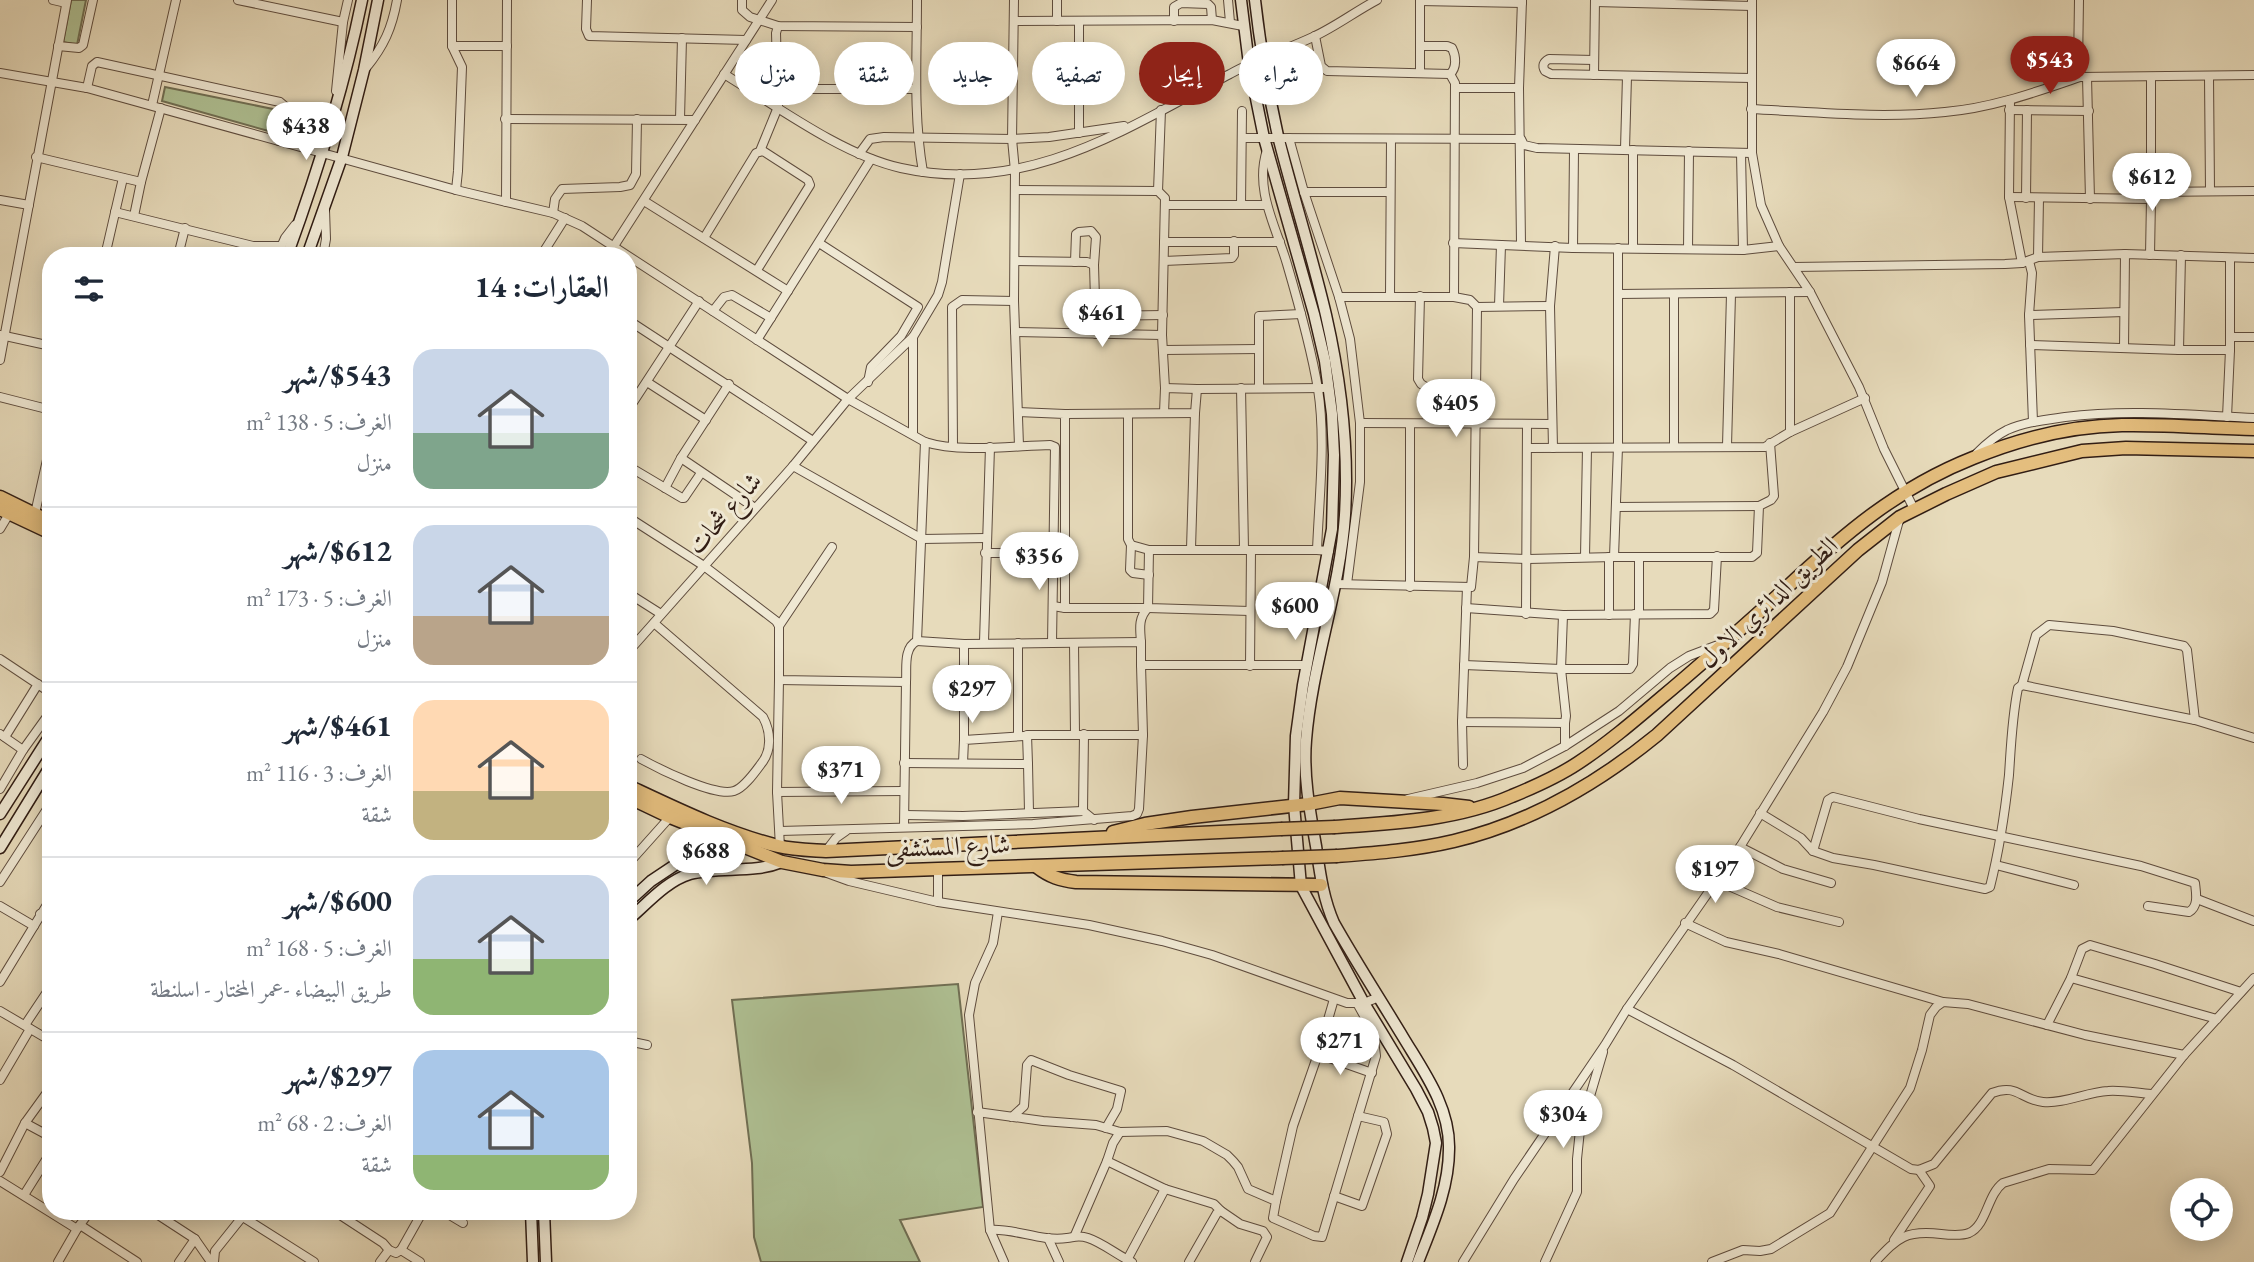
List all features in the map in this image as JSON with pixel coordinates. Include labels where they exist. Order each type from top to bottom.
[{"type":"main road","points":[[286,247],[300,220],[324,152],[350,60],[362,0]]},
{"type":"main road","points":[[310,247],[342,157],[378,0]]},
{"type":"main road","points":[[1241,0],[1246,42]]},
{"type":"main road","points":[[1257,2],[1260,42]]},
{"type":"main road","points":[[1257,105],[1267,150],[1314,314],[1323,388],[1332,414],[1334,455],[1329,551],[1332,576],[1306,744],[1309,804],[1321,885],[1334,923],[1439,1101],[1448,1130],[1447,1171],[1442,1196],[1418,1262]]},
{"type":"main road","points":[[1276,105],[1326,316],[1343,410],[1346,452],[1346,498],[1342,538],[1307,665],[1297,717],[1294,805],[1300,887],[1361,1003],[1428,1112],[1436,1143],[1422,1219],[1407,1262]]},
{"type":"main road","name":"الطريق الدائري الاول","points":[[1281,829],[1335,827],[1441,816],[1509,798],[1577,764],[1616,736],[1727,641],[1824,552],[1903,491],[1973,458],[2028,440],[2121,425],[2254,429]]},
{"type":"main road","points":[[2201,449],[2202,428]]},
{"type":"main road","points":[[2065,432],[2070,454]]},
{"type":"main road","name":"الطريق الدائري الاول","points":[[1282,858],[1396,851],[1455,841],[1536,813],[1589,785],[1624,762],[1657,735],[1858,550],[1900,517],[1996,472],[2070,454],[2126,448],[2254,451]]},
{"type":"main road","points":[[0,497],[42,526]]},
{"type":"main road","points":[[5,512],[42,520]]},
{"type":"main road","points":[[0,814],[42,748]]},
{"type":"main road","points":[[0,848],[42,780]]},
{"type":"main road","name":"شارع المستشفى","points":[[637,790],[728,830],[780,847],[826,850],[1281,829]]},
{"type":"main road","points":[[1086,839],[1145,824],[1309,804],[1340,797],[1473,808]]},
{"type":"main road","name":"شارع المستشفى","points":[[637,801],[709,834],[782,862],[822,870],[851,872],[1282,858]]},
{"type":"main road","points":[[637,894],[690,855],[709,834],[728,830]]},
{"type":"main road","points":[[978,844],[979,868]]},
{"type":"main road","points":[[637,912],[671,884],[688,875],[766,867],[782,862]]},
{"type":"main road","points":[[1037,867],[1049,876],[1076,882],[1300,887],[1321,885]]},
{"type":"main road","points":[[531,1220],[533,1262]]},
{"type":"main road","points":[[544,1220],[546,1262]]},
{"type":"street","points":[[0,360],[2,335],[66,1],[53,0]]},
{"type":"street","points":[[58,46],[79,48],[83,45],[93,0]]},
{"type":"street","points":[[134,216],[176,0]]},
{"type":"street","points":[[237,0],[343,22]]},
{"type":"street","points":[[334,117],[343,22],[348,0]]},
{"type":"street","points":[[364,70],[381,49],[394,17],[397,0]]},
{"type":"street","points":[[452,0],[452,46],[462,66],[456,190]]},
{"type":"street","points":[[506,202],[507,0]]},
{"type":"street","points":[[587,0],[586,29],[589,37],[746,40]]},
{"type":"street","points":[[742,0],[742,10],[750,17],[778,26],[917,27]]},
{"type":"street","points":[[0,73],[87,88],[552,214],[583,226],[614,246],[772,0]]},
{"type":"street","points":[[917,0],[915,89],[917,139],[923,172]]},
{"type":"street","points":[[1014,0],[1012,139],[1015,171],[1014,301],[1019,446]]},
{"type":"street","points":[[1057,0],[1057,21]]},
{"type":"street","points":[[1228,0],[1230,22]]},
{"type":"street","points":[[1300,42],[1315,36],[1364,3],[1377,0]]},
{"type":"street","points":[[1420,72],[1420,0],[1522,1],[1519,88],[1521,244]]},
{"type":"street","points":[[2079,0],[2089,111],[2091,200]]},
{"type":"street","points":[[1594,75],[1595,1],[1752,3],[1752,153],[1761,205],[1779,246],[1810,292],[1865,398],[1884,449],[1914,509]]},
{"type":"street","points":[[1174,21],[1174,8],[1181,3],[1208,4],[1212,20]]},
{"type":"street","points":[[1014,21],[1212,20],[1243,26]]},
{"type":"street","points":[[1079,22],[1079,133]]},
{"type":"street","points":[[778,26],[778,42]]},
{"type":"street","points":[[1315,36],[1324,70],[1450,74]]},
{"type":"street","points":[[680,120],[682,38]]},
{"type":"street","points":[[452,46],[507,46]]},
{"type":"street","points":[[1420,46],[1452,48],[1455,67],[1450,74]]},
{"type":"street","points":[[1594,60],[1551,59],[1543,66],[1549,74],[1751,78]]},
{"type":"street","points":[[87,88],[92,66],[97,62],[283,103],[286,111],[279,141]]},
{"type":"street","points":[[724,74],[834,142],[871,159],[923,172],[960,174],[1015,171],[1074,153],[1239,69]]},
{"type":"street","points":[[1450,74],[1455,88],[1454,297]]},
{"type":"street","points":[[1751,109],[1839,114],[1922,114],[2010,100],[2084,77],[2254,75]]},
{"type":"street","points":[[1627,76],[1633,248]]},
{"type":"street","points":[[2208,76],[2210,191]]},
{"type":"street","points":[[2150,255],[2151,77]]},
{"type":"street","points":[[1455,88],[1519,88]]},
{"type":"street","points":[[820,89],[915,89]]},
{"type":"street","points":[[2010,100],[2009,197],[2026,262],[2032,273],[2029,315],[2033,422]]},
{"type":"street","points":[[704,238],[760,151],[778,107]]},
{"type":"street","points":[[1158,191],[1161,110]]},
{"type":"street","points":[[2010,110],[2089,111]]},
{"type":"street","points":[[2026,198],[2028,110]]},
{"type":"street","points":[[1241,205],[1242,111]]},
{"type":"street","points":[[505,119],[695,120]]},
{"type":"street","points":[[552,214],[555,200],[562,189],[627,186],[634,181],[637,119]]},
{"type":"street","points":[[859,153],[870,139],[884,136],[917,139],[1012,139],[1131,125]]},
{"type":"street","points":[[1242,138],[1521,139],[1528,147],[1574,150],[1752,153]]},
{"type":"street","points":[[1284,138],[1339,297],[1350,339],[1360,423],[1358,508],[1347,584]]},
{"type":"street","points":[[1391,139],[1391,297]]},
{"type":"street","points":[[1267,150],[1262,164],[1266,205],[1280,242],[1323,388],[1317,550]]},
{"type":"street","points":[[1573,248],[1574,150]]},
{"type":"street","points":[[757,270],[810,185],[808,180],[760,151]]},
{"type":"street","points":[[1688,249],[1689,151]]},
{"type":"street","points":[[1741,153],[1743,250]]},
{"type":"street","points":[[36,157],[141,182]]},
{"type":"street","points":[[757,340],[871,159]]},
{"type":"street","points":[[912,434],[914,337],[938,295],[942,282],[960,174]]},
{"type":"street","points":[[107,247],[123,178]]},
{"type":"street","points":[[1015,190],[1158,191],[1165,198],[1164,413]]},
{"type":"street","points":[[1304,192],[1390,191]]},
{"type":"street","points":[[2009,197],[2091,200],[2210,191],[2254,191]]},
{"type":"street","points":[[2038,257],[2039,198]]},
{"type":"street","points":[[0,200],[29,205]]},
{"type":"street","points":[[644,201],[788,291]]},
{"type":"street","points":[[324,205],[325,247]]},
{"type":"street","points":[[1165,205],[1266,205]]},
{"type":"street","points":[[115,212],[259,247]]},
{"type":"street","points":[[547,247],[565,218]]},
{"type":"street","points":[[180,247],[185,229]]},
{"type":"street","points":[[1075,262],[1076,234],[1091,231],[1096,237],[1096,334]]},
{"type":"street","points":[[1164,261],[1233,258],[1234,241]]},
{"type":"street","points":[[1164,242],[1280,242]]},
{"type":"street","points":[[819,243],[918,307],[901,337],[871,367],[868,382]]},
{"type":"street","points":[[1453,243],[1573,248],[1743,250],[1779,246]]},
{"type":"street","points":[[1499,306],[1501,245]]},
{"type":"street","points":[[1553,449],[1550,306],[1555,246]]},
{"type":"street","points":[[1609,615],[1618,447],[1618,248]]},
{"type":"street","points":[[1794,267],[2026,262],[2038,257],[2125,254],[2254,258]]},
{"type":"street","points":[[2124,348],[2125,254]]},
{"type":"street","points":[[2179,351],[2181,255]]},
{"type":"street","points":[[2227,416],[2230,258]]},
{"type":"street","points":[[637,261],[848,399],[925,442],[936,446],[1055,447],[1052,643]]},
{"type":"street","points":[[1015,261],[1094,265]]},
{"type":"street","points":[[1790,292],[1790,432]]},
{"type":"street","points":[[1619,294],[1810,292]]},
{"type":"street","points":[[1674,294],[1674,447]]},
{"type":"street","points":[[1727,446],[1731,294]]},
{"type":"street","points":[[713,311],[723,298],[732,295],[771,318]]},
{"type":"street","points":[[1420,296],[1418,379],[1426,387],[1477,392]]},
{"type":"street","points":[[1332,576],[1347,584],[1471,587],[1474,557],[1477,307],[1470,300],[1454,297],[1339,297]]},
{"type":"street","points":[[953,446],[952,307],[962,300],[1014,301]]},
{"type":"street","points":[[637,397],[699,301]]},
{"type":"street","points":[[1477,307],[1550,306]]},
{"type":"street","points":[[2029,315],[2124,312]]},
{"type":"street","points":[[1259,388],[1259,316],[1301,314]]},
{"type":"street","points":[[1096,316],[1163,315]]},
{"type":"street","points":[[637,326],[813,441]]},
{"type":"street","points":[[1015,332],[1163,335]]},
{"type":"street","points":[[2,335],[42,344]]},
{"type":"street","name":"شارع شحات","points":[[637,642],[793,466],[848,399],[914,337]]},
{"type":"street","points":[[2230,337],[2254,337]]},
{"type":"street","points":[[2030,345],[2179,351],[2230,350]]},
{"type":"street","points":[[1164,350],[1258,349]]},
{"type":"street","points":[[647,382],[706,420]]},
{"type":"street","points":[[665,488],[729,384]]},
{"type":"street","points":[[1165,388],[1323,388]]},
{"type":"street","points":[[1241,388],[1250,666]]},
{"type":"street","points":[[1191,549],[1197,389]]},
{"type":"street","points":[[0,397],[42,408]]},
{"type":"street","points":[[1528,448],[1765,447],[1790,432],[1865,398]]},
{"type":"street","points":[[1018,412],[1195,413]]},
{"type":"street","points":[[1973,458],[1987,442],[2007,430],[2033,422],[2099,413],[2169,413],[2254,418]]},
{"type":"street","points":[[1065,414],[1065,608]]},
{"type":"street","points":[[1128,414],[1130,570],[1133,573],[1149,575]]},
{"type":"street","points":[[1360,423],[1552,424]]},
{"type":"street","points":[[1410,424],[1410,587]]},
{"type":"street","points":[[1526,614],[1527,424]]},
{"type":"street","points":[[917,641],[925,442]]},
{"type":"street","points":[[1616,507],[1759,506],[1774,496],[1770,443]]},
{"type":"street","points":[[984,642],[990,447]]},
{"type":"street","points":[[1586,558],[1587,448]]},
{"type":"street","points":[[681,458],[755,508]]},
{"type":"street","points":[[793,466],[922,539],[986,538]]},
{"type":"street","points":[[637,471],[678,498],[684,498],[701,472]]},
{"type":"street","points":[[34,519],[42,491]]},
{"type":"street","points":[[1474,557],[1747,558],[1757,554],[1759,506]]},
{"type":"street","points":[[0,529],[5,512]]},
{"type":"street","points":[[1462,1262],[1627,1009],[1740,847],[1823,712],[1847,667],[1882,582],[1900,517]]},
{"type":"street","points":[[637,523],[704,566],[773,617],[779,626],[780,847]]},
{"type":"street","points":[[1131,545],[1149,550],[1329,551]]},
{"type":"street","points":[[779,626],[832,547]]},
{"type":"street","points":[[780,831],[1032,824],[1094,821],[1137,814],[1143,735],[1140,621],[1148,608],[1149,550]]},
{"type":"street","points":[[985,554],[1054,552]]},
{"type":"street","points":[[1466,608],[1563,615],[1713,612],[1717,556]]},
{"type":"street","points":[[1464,665],[1561,670],[1630,669],[1633,664],[1639,557]]},
{"type":"street","points":[[1463,765],[1467,587]]},
{"type":"street","points":[[637,599],[661,614]]},
{"type":"street","points":[[1053,606],[1250,611]]},
{"type":"street","points":[[1563,615],[1561,670],[1566,716],[1565,746]]},
{"type":"street","points":[[641,759],[671,775],[720,792],[729,792],[737,790],[759,767],[769,750],[764,717],[654,623]]},
{"type":"street","points":[[1760,813],[1801,838],[1813,851],[1833,859],[1985,889],[1990,887],[1996,865],[2009,776],[2012,718],[2018,688],[2022,685],[2036,635],[2049,625],[2113,631],[2184,646],[2188,650],[2195,720]]},
{"type":"street","points":[[1395,802],[1477,783],[1523,768],[1565,746],[1619,711],[1670,668],[1689,656],[1727,641]]},
{"type":"street","points":[[904,826],[906,682],[908,650],[912,643],[1141,642]]},
{"type":"street","points":[[1018,643],[1023,736],[1028,764],[1029,812]]},
{"type":"street","points":[[1074,643],[1083,811]]},
{"type":"street","points":[[963,763],[964,644]]},
{"type":"street","points":[[0,659],[42,687]]},
{"type":"street","points":[[1142,665],[1307,665]]},
{"type":"street","points":[[779,680],[906,682]]},
{"type":"street","points":[[23,750],[2,736],[38,684]]},
{"type":"street","points":[[2022,685],[2195,720],[2254,738]]},
{"type":"street","points":[[1462,722],[1564,723]]},
{"type":"street","points":[[0,789],[42,724]]},
{"type":"street","points":[[964,740],[1079,734],[1143,735]]},
{"type":"street","points":[[904,763],[1028,764]]},
{"type":"street","points":[[778,792],[904,791]]},
{"type":"street","points":[[1813,851],[1828,800],[1833,797],[1920,819],[2141,866],[2195,883],[2197,900],[2194,909],[2189,912],[2148,906]]},
{"type":"street","points":[[905,816],[1083,811],[1094,821]]},
{"type":"street","points":[[0,882],[42,817]]},
{"type":"street","points":[[637,854],[670,817]]},
{"type":"street","points":[[826,850],[836,838],[848,830]]},
{"type":"street","points":[[1740,847],[1783,869],[1831,883]]},
{"type":"street","points":[[1996,865],[2074,886]]},
{"type":"street","points":[[938,869],[938,902]]},
{"type":"street","points":[[822,870],[849,881],[938,902],[1089,925],[1163,941],[1212,955],[1334,999],[1361,1003],[1379,997]]},
{"type":"street","points":[[1715,880],[1777,907],[1839,922]]},
{"type":"street","points":[[2197,900],[2254,921]]},
{"type":"street","points":[[0,906],[34,926]]},
{"type":"street","points":[[0,982],[42,912]]},
{"type":"street","points":[[998,912],[993,943],[975,983],[969,1015],[990,1230],[1004,1262]]},
{"type":"street","points":[[1685,923],[1726,942],[1779,954],[1943,1002],[1968,1003],[2047,1025],[2184,1055]]},
{"type":"street","points":[[2047,1025],[2071,978],[2082,949],[2090,945],[2241,992]]},
{"type":"street","points":[[2071,978],[2217,1019]]},
{"type":"street","points":[[1874,1262],[1904,1235],[1968,1233],[1980,1222],[1997,1188],[2003,1183],[2049,1169],[2093,1170],[2151,1094],[2254,978]]},
{"type":"street","points":[[1334,999],[1293,1126],[1273,1218],[1319,1237],[1324,1234],[1376,1056],[1373,1032],[1361,1003]]},
{"type":"street","points":[[0,1080],[42,1001]]},
{"type":"street","points":[[1712,1262],[1742,1250],[1771,1249],[1830,1213],[1910,1088],[1930,1015],[1943,1002]]},
{"type":"street","points":[[1627,1009],[1732,1065],[1911,1169],[1919,1170],[1934,1164],[1992,1093],[2000,1090],[2015,1090],[2043,1102],[2107,1091],[2151,1094]]},
{"type":"street","points":[[0,1011],[42,1036]]},
{"type":"street","points":[[637,1043],[647,1045]]},
{"type":"street","points":[[1545,1262],[1577,1192],[1580,1130],[1605,1045]]},
{"type":"street","points":[[1318,1054],[1372,1073]]},
{"type":"street","points":[[1012,1117],[1024,1106],[1027,1065],[1031,1060],[1121,1091],[1117,1109],[1106,1128]]},
{"type":"street","points":[[0,1172],[25,1123],[42,1099]]},
{"type":"street","points":[[977,1112],[1106,1128],[1119,1132],[1167,1131],[1203,1141],[1233,1161],[1248,1189],[1276,1200]]},
{"type":"street","points":[[1334,1196],[1362,1206],[1387,1134],[1384,1122],[1358,1116]]},
{"type":"street","points":[[25,1123],[42,1133]]},
{"type":"street","points":[[1075,1235],[1119,1132]]},
{"type":"street","points":[[1107,1161],[1165,1189],[1214,1204],[1240,1224],[1263,1231],[1267,1237],[1255,1262]]},
{"type":"street","points":[[24,1195],[42,1166]]},
{"type":"street","points":[[1891,1245],[1930,1186],[1919,1170]]},
{"type":"street","points":[[0,1181],[42,1208]]},
{"type":"street","points":[[990,1230],[1012,1230],[1048,1238],[1075,1235],[1088,1238],[1129,1261],[1165,1189]]},
{"type":"street","points":[[1189,1262],[1221,1210]]},
{"type":"street","points":[[60,1220],[79,1227],[137,1262]]},
{"type":"street","points":[[58,1262],[84,1220]]},
{"type":"street","points":[[166,1220],[195,1239],[213,1262]]},
{"type":"street","points":[[213,1262],[215,1251],[238,1220]]},
{"type":"street","points":[[253,1220],[314,1262]]},
{"type":"street","points":[[348,1220],[396,1253],[401,1250],[418,1220]]},
{"type":"street","points":[[458,1220],[463,1223]]},
{"type":"street","points":[[1048,1238],[1059,1262]]},
{"type":"street","points":[[179,1262],[195,1239]]},
{"type":"street","points":[[380,1262],[389,1250]]},
{"type":"street","points":[[401,1250],[419,1262]]},
{"type":"green space","points":[[71,0],[86,0],[77,45],[63,42]]},
{"type":"green space","points":[[165,87],[278,110],[272,132],[162,101]]},
{"type":"green space","points":[[958,984],[983,1207],[900,1220],[920,1262],[761,1262],[754,1237],[752,1163],[732,1000]]}]
